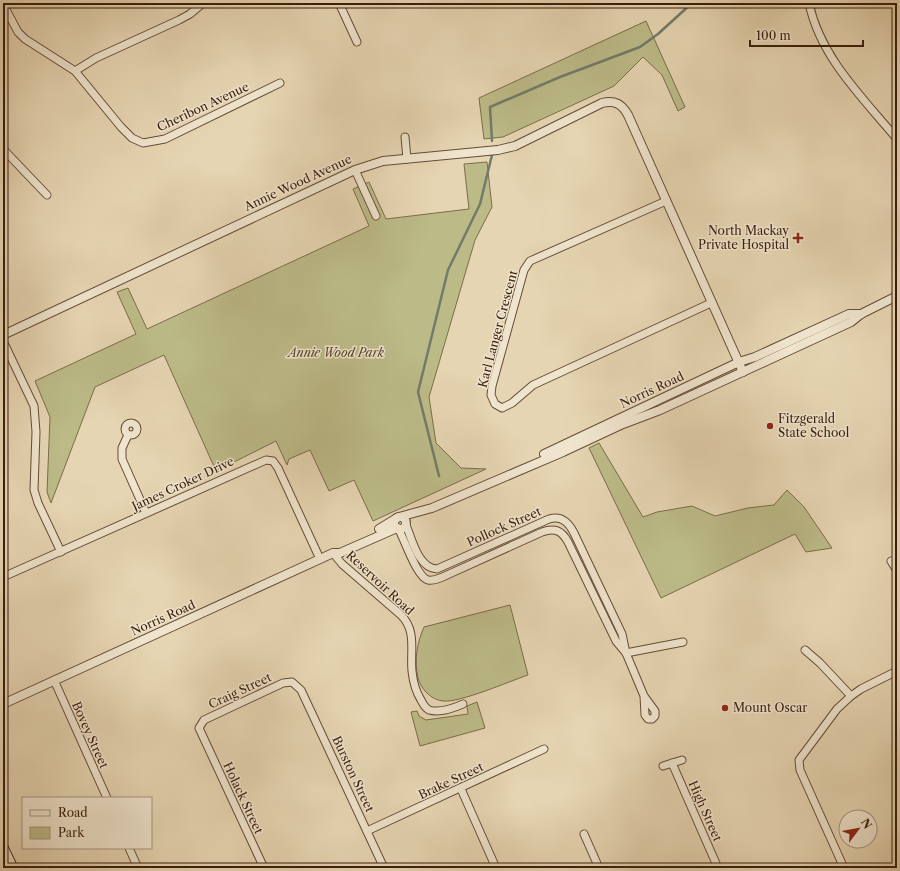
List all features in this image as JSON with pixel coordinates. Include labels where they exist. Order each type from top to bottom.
[{"type":"main road","points":[[3,847],[12,868]]},
{"type":"street","points":[[75,71],[96,58],[179,20],[203,3]]},
{"type":"street","points":[[339,3],[357,42]]},
{"type":"street","points":[[809,3],[818,34],[833,60],[897,139]]},
{"type":"street","name":"Cheribon Avenue","points":[[3,4],[18,32],[25,39],[75,71],[121,127],[132,138],[142,143],[165,139],[280,83]]},
{"type":"street","name":"Annie Wood Avenue","points":[[3,335],[355,170],[383,161],[407,160],[498,150],[515,146],[602,103],[610,101],[617,102],[624,107],[666,201]]},
{"type":"street","points":[[405,137],[407,160]]},
{"type":"street","points":[[3,149],[47,195]]},
{"type":"street","points":[[355,170],[376,216]]},
{"type":"street","points":[[666,201],[743,372]]},
{"type":"street","name":"Karl Langer Crescent","points":[[666,201],[530,261],[524,270],[492,386],[491,395],[494,404],[502,408],[512,403],[533,385],[711,303]]},
{"type":"street","name":"Norris Road","points":[[456,497],[563,452],[623,424],[669,406],[851,322],[861,314],[897,296]]},
{"type":"street","name":"Norris Road","points":[[3,704],[320,559],[340,553],[402,526],[432,508],[739,362],[758,356],[849,314],[861,314]]},
{"type":"street","points":[[3,342],[34,406],[36,432],[34,490],[38,503],[61,552]]},
{"type":"street","points":[[665,398],[669,406]]},
{"type":"street","points":[[128,435],[122,448],[122,461],[146,513]]},
{"type":"street","name":"James Croker Drive","points":[[3,577],[261,461],[268,460],[275,463],[278,468],[320,559]]},
{"type":"street","name":"Norris Road","points":[[333,554],[337,548],[386,526],[398,517],[432,508]]},
{"type":"street","points":[[398,517],[394,523],[402,526],[421,576],[427,580],[435,579],[435,569],[424,564],[410,544]]},
{"type":"street","name":"Pollock Street","points":[[435,569],[452,563],[539,523],[557,518],[566,522],[570,527]]},
{"type":"street","points":[[539,523],[543,532]]},
{"type":"street","points":[[626,653],[617,643],[574,555],[562,534],[570,527],[623,636],[626,653],[644,696]]},
{"type":"street","name":"Pollock Street","points":[[435,579],[455,572],[543,532],[554,530],[562,534]]},
{"type":"street","points":[[518,533],[521,541]]},
{"type":"street","points":[[484,548],[488,557]]},
{"type":"street","points":[[574,555],[583,552]]},
{"type":"street","name":"Reservoir Road","points":[[333,554],[342,564],[407,622],[412,635],[413,677],[419,696],[426,708],[430,710],[443,709],[463,704]]},
{"type":"street","points":[[891,561],[897,571]]},
{"type":"street","points":[[452,563],[455,572]]},
{"type":"street","points":[[585,577],[593,573]]},
{"type":"street","points":[[595,597],[603,594]]},
{"type":"street","points":[[626,653],[683,642]]},
{"type":"street","points":[[805,650],[825,668],[851,696]]},
{"type":"street","points":[[844,868],[798,765],[801,755],[837,709],[860,689],[897,671]]},
{"type":"street","name":"Bovey Street","points":[[54,680],[107,797]]},
{"type":"street","name":"Craig Street","points":[[203,737],[199,728],[204,720],[283,683],[292,682],[302,690]]},
{"type":"street","name":"Burston Street","points":[[302,690],[384,868]]},
{"type":"street","name":"Holack Street","points":[[203,737],[264,868]]},
{"type":"street","name":"Brake Street","points":[[367,831],[461,789],[544,749]]},
{"type":"street","points":[[663,766],[682,760]]},
{"type":"street","name":"High Street","points":[[672,763],[718,868]]},
{"type":"street","points":[[461,789],[496,868]]},
{"type":"street","points":[[584,834],[599,868]]},
{"type":"street","points":[[129,849],[138,868]]},
{"type":"green space","points":[[646,21],[685,107],[678,111],[662,75],[643,57],[614,86],[503,137],[484,139],[479,98]]},
{"type":"green space","name":"Annie Wood Park","points":[[487,162],[492,207],[475,240],[429,397],[436,443],[461,468],[486,469],[373,521],[354,480],[329,491],[310,450],[289,459],[287,465],[276,441],[216,471],[164,355],[95,387],[51,503],[47,492],[50,417],[35,381],[136,334],[117,292],[128,288],[147,329],[369,226],[353,189],[369,182],[386,219],[469,209],[464,164]]},
{"type":"green space","points":[[599,443],[643,517],[657,512],[692,506],[715,516],[748,508],[774,505],[787,490],[804,507],[832,548],[806,552],[795,534],[661,598],[589,448]]},
{"type":"green space","points":[[510,605],[528,675],[485,691],[451,701],[434,699],[427,693],[419,682],[416,665],[418,645],[424,627]]},
{"type":"green space","points":[[477,702],[485,728],[420,746],[411,712],[417,711],[419,716],[426,720],[468,714],[467,706]]},
{"type":"waterway","points":[[492,141],[490,107],[560,77],[640,47],[658,34],[692,3]]},
{"type":"waterway","points":[[439,476],[418,392],[448,270],[480,204],[492,155]]},
{"type":"place","name":"North Mackay Private Hospital","points":[[798,238]]},
{"type":"place","name":"Fitzgerald State School","points":[[770,426]]},
{"type":"place","name":"Mount Oscar","points":[[725,708]]}]
